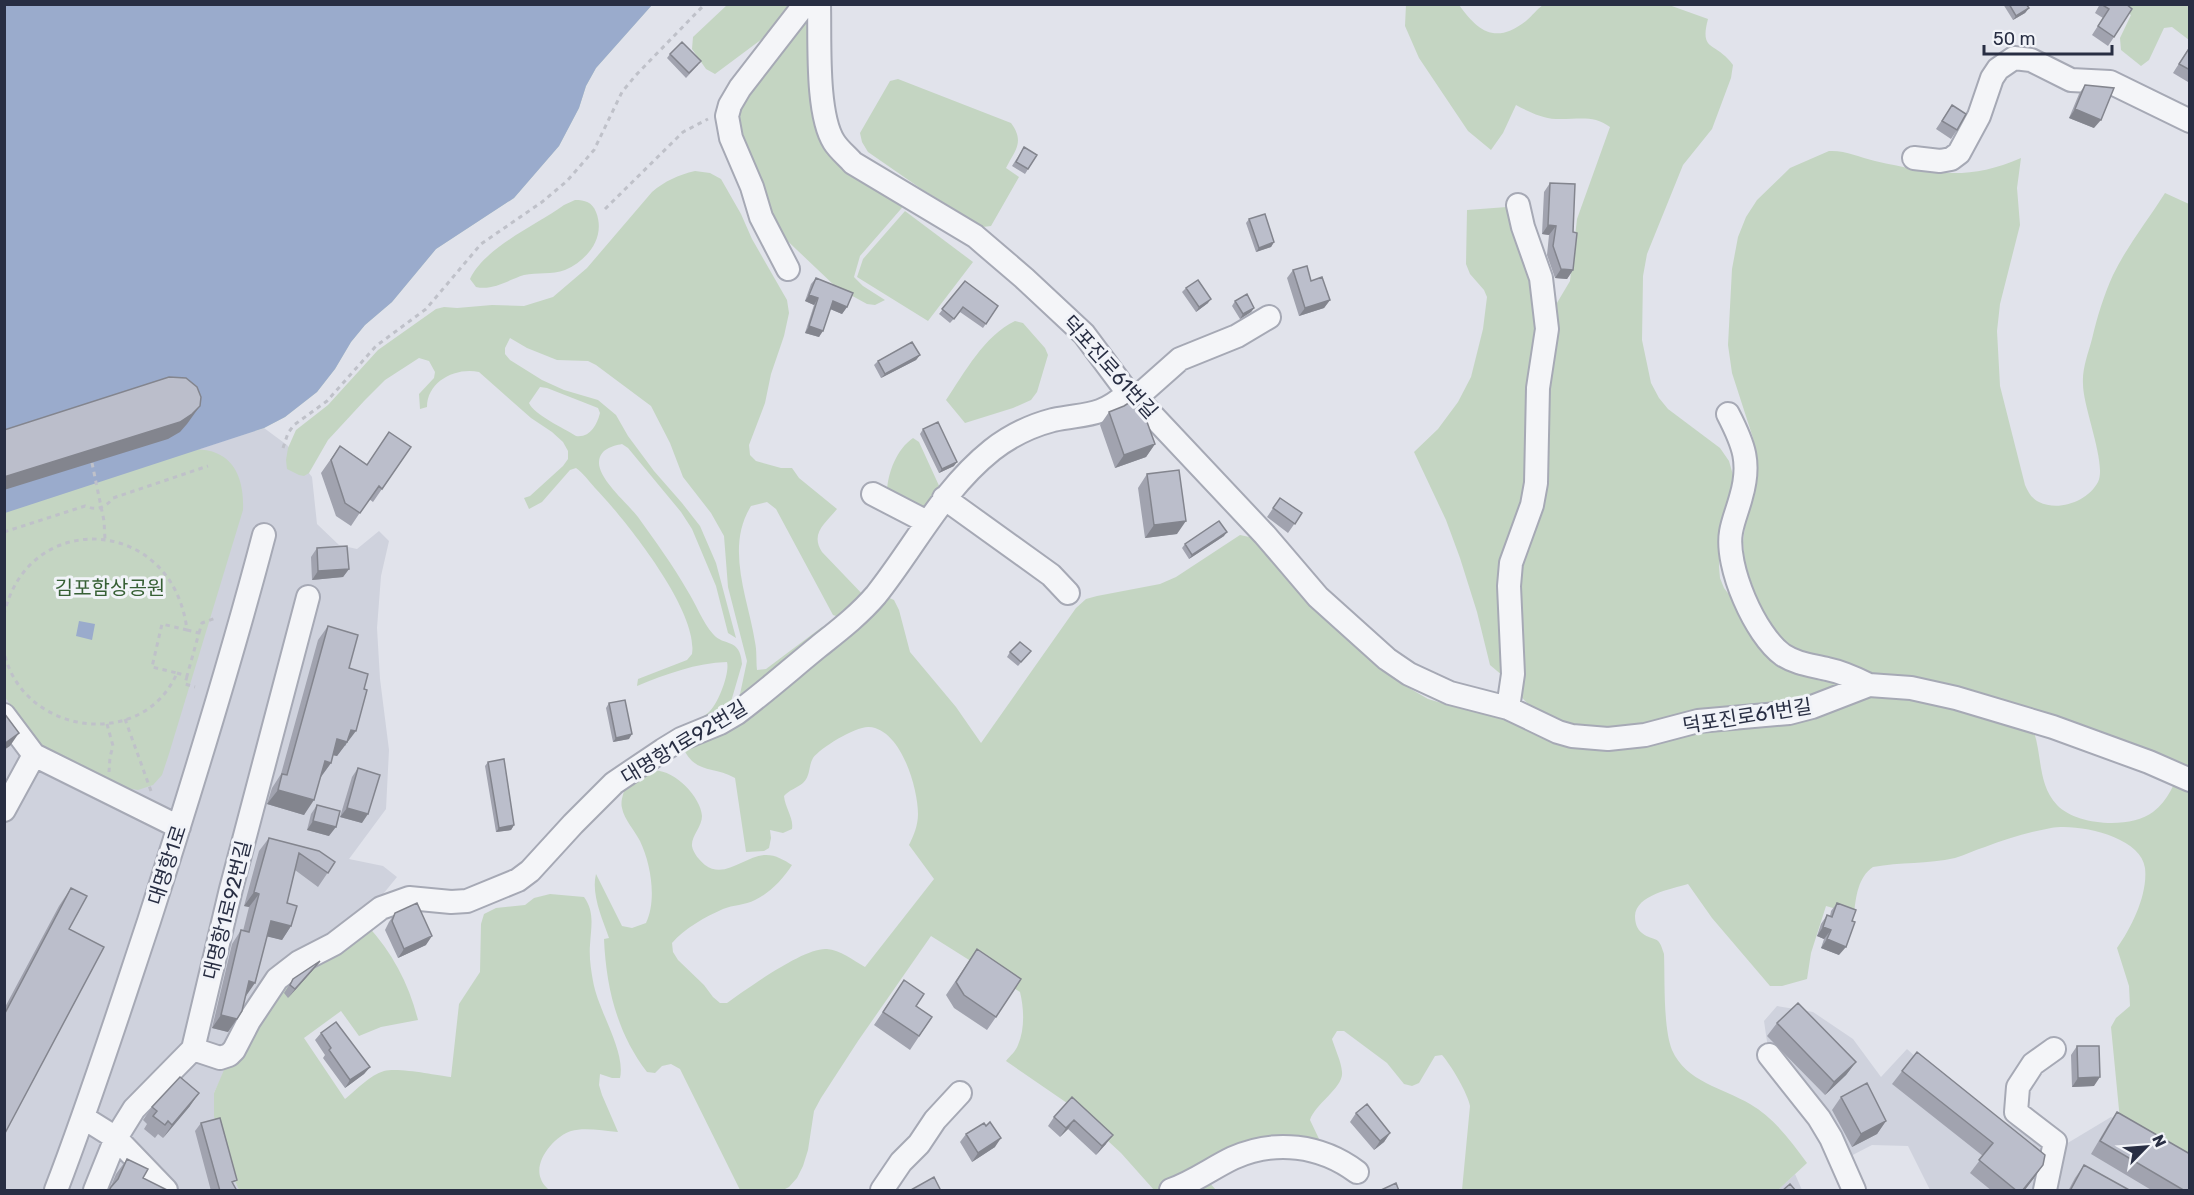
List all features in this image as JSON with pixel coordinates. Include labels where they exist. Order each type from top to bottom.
[{"type":"street","points":[[788,269],[761,217],[752,187],[731,138],[727,116],[730,105],[740,88],[805,4]]},
{"type":"street","name":"덕포진로61번길","points":[[819,4],[822,109],[833,141],[853,163],[975,236],[1024,278],[1084,334],[1132,396],[1265,535],[1318,597],[1388,659],[1409,674],[1450,693],[1508,708],[1558,732],[1572,736],[1624,738],[1698,722],[1789,713],[1812,707],[1869,685],[1931,692],[2000,710],[2104,745],[2190,780]]},
{"type":"street","points":[[1914,158],[1940,161],[1951,159],[1959,153],[1978,116],[1992,78],[1998,69],[2014,58],[2031,60],[2072,80],[2110,82],[2190,121]]},
{"type":"street","points":[[1508,708],[1513,674],[1509,586],[1511,563],[1532,506],[1536,483],[1538,388],[1547,329],[1541,278],[1523,227],[1518,205]]},
{"type":"street","name":"대명항1로92번길","points":[[308,597],[231,889],[193,1049],[220,1058],[229,1055],[234,1050],[249,1021],[277,979],[286,970],[322,951],[381,908],[409,898],[451,902],[467,901],[518,880],[530,871],[614,783],[681,739],[720,723],[737,713],[850,621],[874,597],[944,498],[975,465],[1008,439],[1041,424],[1102,411],[1132,396],[1180,359],[1237,336],[1269,317]]},
{"type":"street","points":[[1728,414],[1743,444],[1746,457],[1746,476],[1730,533],[1731,557],[1737,580],[1756,622],[1781,654],[1793,661],[1850,675],[1869,685]]},
{"type":"street","points":[[873,494],[927,522]]},
{"type":"street","points":[[944,498],[1051,575],[1068,593]]},
{"type":"street","name":"대명항1로","points":[[56,1191],[84,1118],[179,827],[264,535]]},
{"type":"street","points":[[4,715],[34,755],[179,827]]},
{"type":"street","points":[[4,810],[34,755]]},
{"type":"street","points":[[95,1191],[116,1138],[134,1109],[193,1049]]},
{"type":"street","points":[[2045,1191],[2055,1142],[2016,1112],[2017,1095],[2018,1087],[2033,1064],[2054,1049]]},
{"type":"street","points":[[1769,1055],[1819,1118],[1831,1138],[1854,1191]]},
{"type":"street","points":[[882,1191],[901,1162],[919,1144],[935,1120],[960,1093]]},
{"type":"street","points":[[84,1118],[116,1138],[166,1191]]},
{"type":"street","points":[[1171,1191],[1191,1183],[1219,1165],[1241,1155],[1276,1147],[1294,1147],[1329,1155],[1341,1160],[1357,1172]]},
{"type":"path","points":[[283,448],[288,433],[294,425],[327,401],[376,346],[426,309],[481,244],[542,202],[567,181],[594,150],[622,92],[705,4]]},
{"type":"path","points":[[605,209],[683,132],[707,120],[727,116]]},
{"type":"path","points":[[92,463],[102,508],[105,539]]},
{"type":"path","points":[[4,532],[85,506],[93,509],[102,508],[113,498],[208,466]]},
{"type":"path","points":[[4,615],[5,606],[21,575],[38,559],[50,550],[71,542],[105,539],[140,550],[166,573],[182,602],[187,630]]},
{"type":"path","points":[[195,687],[185,684],[202,623],[216,618]]},
{"type":"path","points":[[187,676],[152,667],[162,624],[199,633]]},
{"type":"path","points":[[4,652],[15,680],[38,707],[70,721],[91,725],[125,719],[153,705],[170,688],[177,673]]},
{"type":"path","points":[[125,719],[151,791]]},
{"type":"path","points":[[99,771],[109,776],[113,746],[107,724]]},
{"type":"shaded area","points":[[264,428],[287,445],[312,477],[317,524],[339,545],[357,549],[379,531],[389,541],[381,576],[377,628],[380,679],[389,750],[386,809],[349,859],[383,866],[397,877],[370,910],[230,1059],[214,1093],[227,1163],[239,1190],[5,1190],[4,513]]},
{"type":"shaded area","points":[[1777,1006],[1813,1012],[1853,1039],[1881,1077],[1907,1049],[1960,1097],[2040,1141],[2066,1144],[2111,1117],[2120,1120],[2189,1190],[1930,1190],[1908,1146],[1872,1145],[1843,1160],[1769,1055],[1764,1021]]},
{"type":"shaded area","points":[[1795,1174],[1802,1190],[1778,1190]]},
{"type":"green space","points":[[1406,4],[1459,5],[1480,28],[1496,33],[1515,28],[1543,5],[1669,5],[1708,19],[1707,42],[1733,65],[1731,78],[1712,129],[1683,165],[1647,254],[1643,276],[1642,340],[1651,383],[1659,398],[1668,409],[1720,448],[1729,461],[1733,475],[1733,495],[1720,549],[1719,567],[1724,588],[1747,618],[1841,683],[1827,695],[1612,734],[1548,721],[1490,665],[1460,558],[1446,520],[1414,452],[1438,429],[1458,402],[1471,377],[1483,329],[1487,297],[1470,274],[1466,264],[1467,210],[1507,207],[1551,313],[1570,281],[1577,219],[1610,127],[1591,119],[1546,117],[1516,105],[1503,133],[1491,150],[1468,131],[1419,58],[1405,26]]},
{"type":"green space","name":"김포함상공원","points":[[652,5],[596,68],[559,146],[514,198],[436,249],[392,302],[365,325],[317,392],[285,417],[264,428],[197,449],[214,452],[224,457],[235,469],[241,485],[243,510],[162,775],[153,785],[138,790],[126,788],[45,748],[35,739],[5,697],[4,157]]},
{"type":"green space","points":[[727,5],[794,5],[770,33],[715,74],[706,69],[692,49],[693,37]]},
{"type":"green space","points":[[2118,5],[2189,5],[2189,40],[2172,27],[2164,28],[2149,60],[2141,66],[2121,50],[2120,38],[2131,15]]},
{"type":"green space","points":[[808,8],[818,118],[907,202],[860,256],[854,277],[863,286],[885,300],[875,305],[867,304],[836,287],[777,231],[735,129],[738,106]]},
{"type":"green space","points":[[898,79],[1011,123],[1018,141],[1006,168],[1019,177],[991,226],[983,227],[868,152],[860,133],[890,81]]},
{"type":"green space","points":[[1829,151],[1913,169],[1948,173],[1983,170],[2021,158],[2017,188],[2020,225],[2000,304],[1997,331],[2000,386],[2025,485],[2034,499],[2047,505],[2072,503],[2087,495],[2098,482],[2099,462],[2084,394],[2083,378],[2098,314],[2113,275],[2131,243],[2165,193],[2189,204],[2189,1161],[2120,1120],[2111,1027],[2116,1018],[2130,1006],[2129,986],[2117,948],[2133,920],[2144,889],[2145,868],[2141,857],[2120,840],[2106,834],[2062,827],[2018,836],[1955,858],[1873,867],[1861,882],[1854,914],[1826,906],[1811,953],[1807,979],[1782,986],[1770,986],[1712,918],[1688,884],[1655,894],[1641,903],[1635,916],[1637,926],[1646,936],[1660,943],[1664,954],[1667,1029],[1672,1050],[1678,1061],[1696,1077],[1750,1104],[1767,1116],[1807,1163],[1778,1190],[1462,1190],[1470,1106],[1463,1087],[1446,1060],[1442,1055],[1435,1056],[1419,1083],[1412,1086],[1404,1084],[1387,1063],[1344,1031],[1337,1031],[1332,1039],[1342,1072],[1341,1078],[1339,1084],[1317,1108],[1310,1120],[1320,1141],[1272,1136],[1243,1141],[1228,1147],[1201,1166],[1208,1181],[1216,1190],[1154,1190],[1121,1153],[1067,1103],[1006,1061],[1017,1047],[1022,1032],[1023,1012],[1020,992],[931,936],[821,1098],[814,1111],[808,1150],[797,1178],[783,1190],[740,1190],[680,1069],[671,1064],[662,1066],[655,1073],[647,1072],[628,1042],[615,1009],[607,975],[604,939],[609,938],[596,898],[596,874],[622,926],[632,928],[646,923],[652,893],[650,871],[640,841],[623,812],[622,799],[626,785],[641,775],[650,771],[667,773],[684,784],[700,808],[702,820],[692,846],[697,857],[705,865],[720,870],[766,855],[777,857],[792,865],[766,894],[709,916],[689,928],[672,943],[673,952],[678,960],[713,997],[720,1003],[727,1003],[776,970],[817,950],[837,951],[865,967],[934,879],[909,845],[918,814],[915,790],[906,762],[890,738],[880,730],[869,727],[847,734],[823,749],[813,758],[806,780],[784,796],[792,821],[792,829],[783,833],[770,830],[769,848],[764,851],[746,852],[735,778],[698,765],[692,761],[682,745],[887,597],[894,600],[899,610],[910,652],[956,707],[981,743],[1076,608],[1086,599],[1160,584],[1176,577],[1240,535],[1254,538],[1310,603],[1339,632],[1397,681],[1428,699],[1462,709],[1490,712],[1564,740],[1868,693],[1946,703],[2034,732],[2043,779],[2051,797],[2066,812],[2077,817],[2090,821],[2118,823],[2143,817],[2158,808],[2170,791],[2181,766],[1902,680],[1811,658],[1783,644],[1764,619],[1745,564],[1743,542],[1757,457],[1732,373],[1728,345],[1732,269],[1738,237],[1746,217],[1757,200],[1790,168]]},
{"type":"green space","points":[[695,171],[710,173],[721,179],[787,300],[789,313],[784,336],[771,374],[765,403],[749,445],[750,455],[756,461],[781,468],[792,468],[799,478],[837,509],[820,529],[819,545],[822,552],[867,599],[839,617],[833,615],[776,509],[767,502],[751,506],[743,522],[739,556],[756,645],[757,670],[766,669],[822,627],[831,624],[739,699],[747,661],[728,587],[724,536],[711,513],[683,477],[670,443],[651,406],[588,361],[557,360],[527,348],[510,338],[505,348],[505,354],[510,360],[542,380],[564,390],[598,400],[616,415],[628,436],[654,471],[700,526],[716,563],[736,638],[728,633],[716,586],[692,529],[681,512],[628,448],[622,444],[607,449],[602,454],[599,462],[603,476],[638,517],[664,553],[709,629],[717,638],[735,646],[741,655],[742,664],[728,712],[688,724],[704,716],[712,708],[725,681],[727,662],[704,664],[681,670],[637,686],[638,679],[687,660],[692,654],[691,636],[684,614],[672,590],[640,542],[576,468],[570,470],[542,502],[529,509],[524,498],[530,496],[563,466],[568,459],[568,451],[563,442],[552,432],[531,418],[479,372],[461,372],[444,378],[432,390],[427,407],[420,409],[419,394],[434,378],[435,372],[429,361],[419,358],[385,380],[365,400],[328,440],[309,473],[304,476],[287,469],[286,460],[288,448],[296,430],[328,405],[378,350],[436,309],[492,305],[524,306],[553,297],[587,268],[652,192],[677,177]],"holes":[[[540,387],[598,408],[600,413],[592,430],[585,435],[576,436],[532,408],[529,403]]]},
{"type":"green space","points":[[575,200],[585,201],[596,212],[599,230],[597,239],[588,254],[573,266],[560,272],[524,275],[488,288],[476,287],[470,279],[487,257],[512,238]]},
{"type":"green space","points":[[905,211],[973,262],[928,321],[857,277],[863,259]]},
{"type":"green space","points":[[1015,321],[1023,323],[1045,348],[1048,355],[1037,392],[1031,400],[1013,408],[965,423],[946,400],[985,345]]},
{"type":"green space","points":[[913,438],[919,442],[941,490],[924,509],[887,491],[894,461],[902,448]]},
{"type":"green space","points":[[550,894],[584,897],[590,908],[592,920],[590,954],[593,981],[621,1067],[620,1078],[600,1074],[599,1085],[618,1132],[576,1130],[558,1138],[547,1150],[540,1165],[539,1172],[544,1185],[549,1190],[239,1190],[227,1163],[214,1116],[214,1093],[224,1070],[236,1063],[273,992],[367,925],[384,946],[398,969],[410,994],[418,1020],[381,1027],[359,1036],[341,1011],[304,1038],[345,1099],[368,1079],[384,1071],[407,1071],[451,1077],[459,1004],[480,972],[481,924],[484,914],[496,908],[525,905],[534,898]]},
{"type":"water","points":[[4,5],[652,5],[596,68],[559,146],[514,198],[436,249],[392,302],[365,325],[317,392],[285,417],[264,428],[5,513]]},
{"type":"water","points":[[79,621],[95,624],[92,640],[76,636]]},
{"type":"building","points":[[2009,4],[2026,4],[2029,8],[2016,16]]},
{"type":"building","points":[[2101,4],[2126,4],[2132,9],[2114,37],[2098,26],[2109,9]]},
{"type":"building","points":[[682,42],[701,61],[689,73],[670,54]]},
{"type":"building","points":[[2190,47],[2190,70],[2179,64]]},
{"type":"building","points":[[2085,85],[2114,88],[2101,120],[2075,109]]},
{"type":"building","points":[[1952,105],[1966,114],[1957,130],[1942,121]]},
{"type":"building","points":[[1024,147],[1037,155],[1028,169],[1016,162]]},
{"type":"building","points":[[1550,183],[1575,184],[1573,232],[1577,233],[1573,270],[1561,269],[1553,246],[1556,226],[1548,225]]},
{"type":"building","points":[[1265,214],[1274,242],[1259,248],[1249,219]]},
{"type":"building","points":[[1307,266],[1311,281],[1322,277],[1330,300],[1305,308],[1293,270]]},
{"type":"building","points":[[816,278],[853,293],[847,307],[833,301],[823,331],[809,326],[818,298],[809,295]]},
{"type":"building","points":[[1198,280],[1211,299],[1199,307],[1186,288]]},
{"type":"building","points":[[965,281],[998,306],[986,324],[963,307],[954,319],[942,309]]},
{"type":"building","points":[[1247,294],[1254,308],[1243,314],[1235,301]]},
{"type":"building","points":[[912,342],[920,355],[885,374],[878,361]]},
{"type":"building","points":[[169,377],[186,378],[197,387],[201,397],[200,406],[180,422],[4,477],[4,430]]},
{"type":"building","points":[[1138,397],[1155,444],[1124,455],[1109,412]]},
{"type":"building","points":[[938,422],[957,462],[942,469],[923,429]]},
{"type":"building","points":[[389,432],[411,447],[382,489],[379,486],[360,513],[345,503],[331,460],[340,446],[367,465]]},
{"type":"building","points":[[1179,470],[1186,521],[1154,525],[1147,474]]},
{"type":"building","points":[[1280,498],[1302,513],[1295,524],[1273,508]]},
{"type":"building","points":[[1219,521],[1227,532],[1192,555],[1185,544]]},
{"type":"building","points":[[347,546],[349,569],[318,571],[317,548]]},
{"type":"building","points":[[328,626],[358,635],[349,668],[368,674],[364,689],[367,690],[356,731],[351,730],[347,742],[337,739],[331,763],[325,761],[314,800],[278,790],[282,774],[287,775]]},
{"type":"building","points":[[1020,642],[1031,651],[1021,662],[1010,652]]},
{"type":"building","points":[[625,700],[632,734],[616,738],[609,703]]},
{"type":"building","points":[[4,713],[19,733],[4,744]]},
{"type":"building","points":[[504,759],[514,825],[499,828],[488,762]]},
{"type":"building","points":[[358,768],[380,775],[368,814],[347,808]]},
{"type":"building","points":[[317,805],[340,811],[336,827],[313,821]]},
{"type":"building","points":[[269,838],[319,851],[335,862],[328,873],[299,853],[287,903],[297,906],[291,926],[271,921],[255,983],[249,981],[242,1011],[237,1019],[221,1015],[241,930],[249,932],[259,894],[254,892]]},
{"type":"building","points":[[71,888],[87,896],[69,929],[104,947],[4,1135],[4,1015]]},
{"type":"building","points":[[417,903],[432,936],[404,949],[392,921],[395,913]]},
{"type":"building","points":[[1837,903],[1856,910],[1852,921],[1855,922],[1846,947],[1827,939],[1831,930],[1823,927],[1827,915],[1832,917]]},
{"type":"building","points":[[977,949],[1021,979],[996,1017],[964,995],[956,982]]},
{"type":"building","points":[[320,961],[295,989],[290,985],[293,979]]},
{"type":"building","points":[[904,980],[924,994],[916,1006],[932,1017],[919,1036],[883,1012]]},
{"type":"building","points":[[1798,1003],[1856,1062],[1834,1082],[1777,1023]]},
{"type":"building","points":[[336,1022],[370,1067],[350,1080],[329,1050],[331,1048],[321,1033]]},
{"type":"building","points":[[2077,1046],[2099,1046],[2100,1077],[2078,1078]]},
{"type":"building","points":[[1917,1052],[2045,1155],[2043,1165],[2022,1191],[2017,1191],[1979,1160],[1993,1143],[1902,1071]]},
{"type":"building","points":[[180,1077],[199,1093],[172,1125],[168,1121],[165,1125],[153,1116],[157,1111],[152,1107]]},
{"type":"building","points":[[1867,1083],[1886,1121],[1861,1134],[1841,1097]]},
{"type":"building","points":[[1072,1097],[1113,1135],[1102,1146],[1074,1120],[1066,1128],[1054,1117]]},
{"type":"building","points":[[1367,1104],[1390,1133],[1380,1141],[1356,1113]]},
{"type":"building","points":[[2117,1112],[2190,1154],[2190,1191],[2185,1191],[2100,1141]]},
{"type":"building","points":[[220,1118],[237,1180],[232,1182],[237,1191],[220,1191],[201,1123]]},
{"type":"building","points":[[990,1122],[1001,1138],[978,1153],[966,1134]]},
{"type":"building","points":[[127,1159],[148,1169],[143,1178],[169,1191],[109,1191],[118,1179]]},
{"type":"building","points":[[2084,1165],[2131,1191],[2070,1191]]},
{"type":"building","points":[[934,1177],[941,1191],[909,1191]]},
{"type":"building","points":[[1396,1183],[1399,1191],[1379,1191]]},
{"type":"building","points":[[1790,1184],[1796,1191],[1782,1191]]}]
